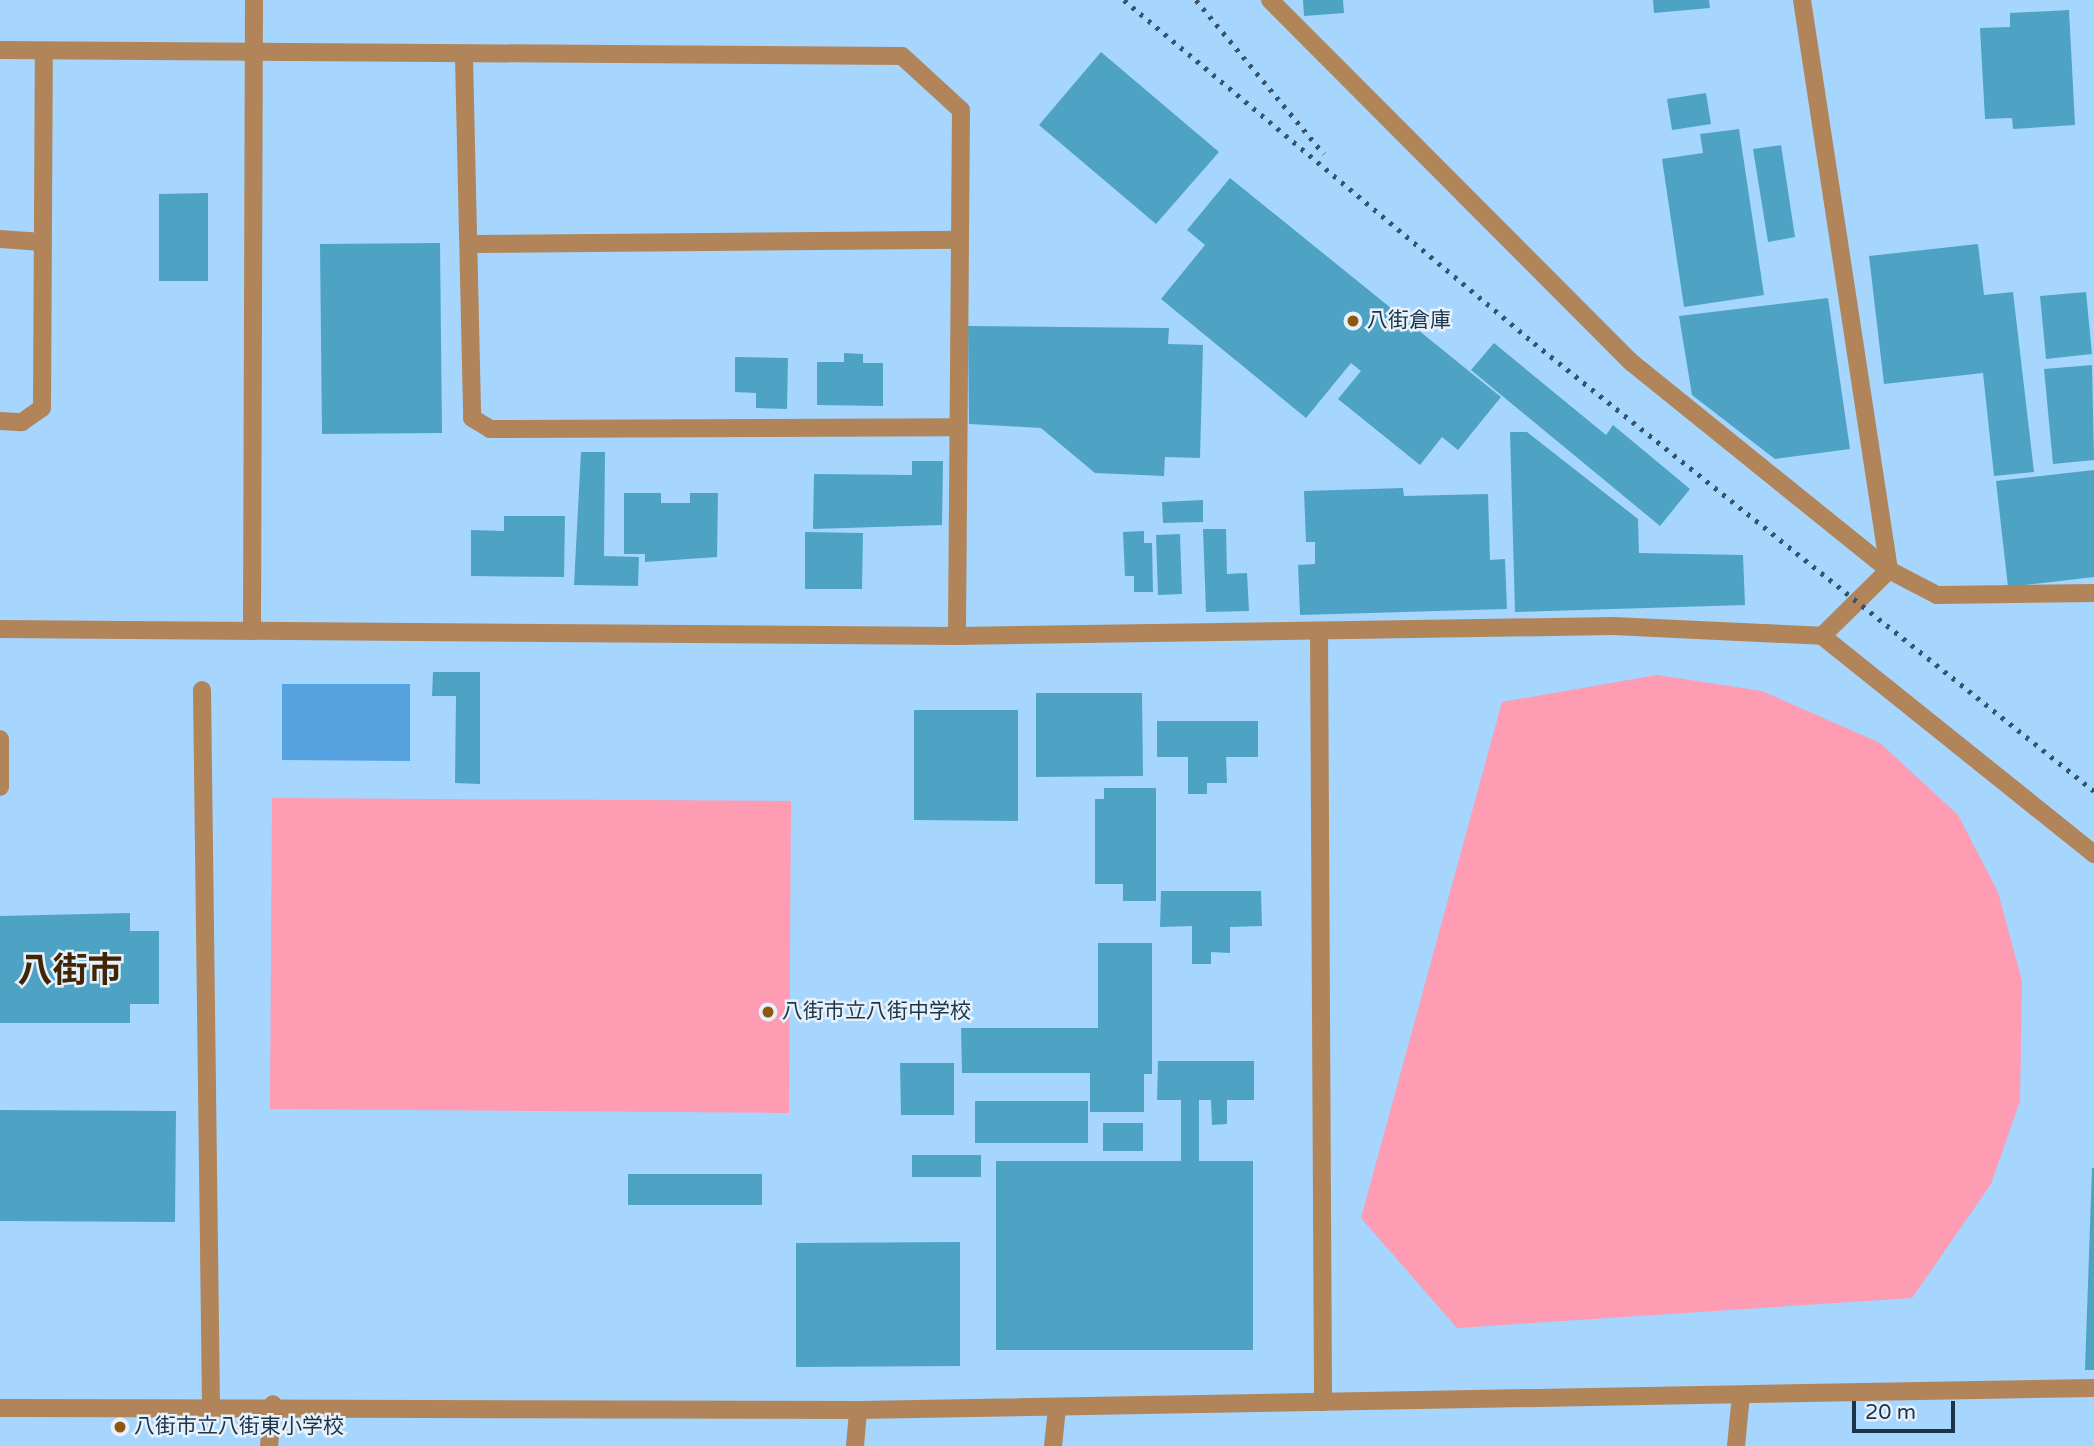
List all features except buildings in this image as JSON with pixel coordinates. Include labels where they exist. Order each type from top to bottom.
[{"type":"street","points":[[252,629],[254,0]]},
{"type":"street","points":[[1270,0],[1632,362],[1889,570],[1937,595],[2094,593]]},
{"type":"street","points":[[1802,0],[1889,570]]},
{"type":"street","points":[[0,50],[44,54],[464,57],[902,56],[961,110],[957,636]]},
{"type":"street","points":[[0,421],[22,422],[42,408],[44,54]]},
{"type":"street","points":[[464,57],[470,244],[469,395],[472,418],[490,429],[958,428]]},
{"type":"street","points":[[0,239],[42,242]]},
{"type":"street","points":[[470,244],[959,240]]},
{"type":"street","points":[[1822,636],[1889,570]]},
{"type":"street","points":[[0,629],[957,636],[1613,626],[1822,636],[2094,854]]},
{"type":"street","points":[[1320,632],[1323,1402]]},
{"type":"street","points":[[202,690],[211,1405]]},
{"type":"street","points":[[0,739],[0,787]]},
{"type":"street","points":[[0,1408],[273,1404],[858,1410],[2094,1388]]},
{"type":"street","points":[[1736,1446],[1741,1395]]},
{"type":"street","points":[[269,1446],[273,1404]]},
{"type":"street","points":[[1053,1446],[1057,1407]]},
{"type":"street","points":[[855,1446],[858,1410]]},
{"type":"shaded area","points":[[1657,675],[1762,691],[1880,743],[1958,815],[1998,892],[2022,981],[2020,1101],[1991,1184],[1912,1298],[1457,1328],[1361,1218],[1502,702]]},
{"type":"shaded area","points":[[272,798],[791,801],[789,1113],[270,1109]]},
{"type":"water","points":[[282,684],[410,684],[410,761],[282,760]]},
{"type":"railway","points":[[1124,0],[1534,343],[2094,791]]},
{"type":"railway","points":[[1196,0],[1324,154]]},
{"type":"place","name":"八街倉庫","points":[[1353,321]]},
{"type":"place","name":"八街市立八街中学校","points":[[768,1012]]},
{"type":"place","name":"八街市立八街東小学校","points":[[120,1427]]},
{"type":"district","name":"八街市","points":[[70,971]]}]
